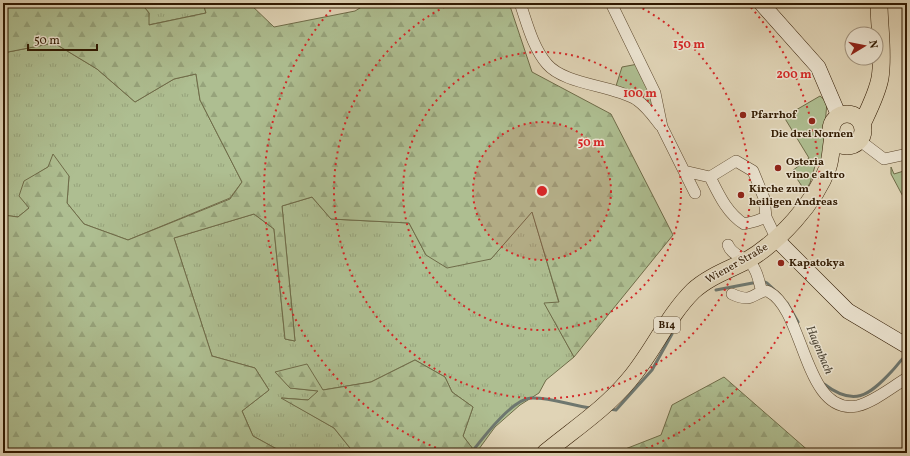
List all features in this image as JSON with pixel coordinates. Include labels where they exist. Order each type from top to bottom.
[{"type":"main road","points":[[761,3],[818,67],[852,128]]},
{"type":"main road","name":"B14","points":[[777,240],[803,209],[828,166],[873,97],[878,86],[881,65],[878,3]]},
{"type":"main road","name":"B14","points":[[828,166],[833,137],[831,127],[833,123],[852,128]]},
{"type":"main road","points":[[777,240],[848,311],[906,343]]},
{"type":"main road","name":"Wiener Straße","points":[[545,453],[603,407],[630,379],[672,316],[694,291],[712,278],[746,260],[777,240]]},
{"type":"street","points":[[520,3],[540,54],[555,72],[607,88],[636,100],[648,109],[662,127],[695,193]]},
{"type":"street","points":[[611,3],[655,92],[662,127]]},
{"type":"street","points":[[852,128],[884,159],[907,154]]},
{"type":"street","points":[[684,171],[710,177],[736,161],[753,171],[764,198],[766,217],[777,240]]},
{"type":"street","points":[[710,177],[726,207],[737,219],[744,224],[756,222],[766,217]]},
{"type":"street","points":[[728,245],[730,251],[751,264],[757,275],[761,289]]},
{"type":"street","points":[[732,294],[747,298],[761,289]]},
{"type":"street","points":[[761,289],[769,292],[784,307],[791,319],[812,373],[825,392],[838,404],[848,407],[868,402],[907,378]]},
{"type":"green space","points":[[3,3],[141,3],[149,13],[149,25],[206,13],[203,3],[249,3],[274,27],[355,11],[368,3],[509,3],[532,72],[611,114],[673,235],[574,357],[544,303],[559,302],[532,212],[491,259],[447,268],[426,255],[409,223],[331,219],[312,197],[282,206],[295,341],[285,339],[274,229],[254,214],[174,238],[212,356],[255,368],[269,390],[242,411],[253,436],[284,453],[3,453],[3,215],[18,217],[29,208],[19,196],[24,181],[48,167],[53,154],[69,176],[67,203],[84,224],[128,240],[230,199],[242,182],[200,100],[196,74],[174,79],[135,102],[97,69],[54,43],[3,53]]},
{"type":"green space","points":[[141,3],[203,3],[206,13],[148,25],[149,13]]},
{"type":"green space","points":[[54,43],[97,69],[135,102],[174,79],[196,74],[200,100],[242,182],[230,198],[128,240],[84,224],[67,203],[69,176],[48,167],[24,182],[29,208],[18,217],[3,215],[3,53]]},
{"type":"green space","points":[[638,64],[651,94],[657,117],[616,86],[622,67]]},
{"type":"green space","points":[[820,96],[827,102],[825,125],[827,138],[822,160],[815,166],[810,183],[805,191],[792,171],[809,158],[784,117]]},
{"type":"green space","points":[[891,167],[894,174],[907,170],[907,204],[891,174]]},
{"type":"green space","points":[[312,197],[331,219],[409,223],[426,255],[491,259],[532,211],[559,303],[545,304],[574,357],[546,380],[539,393],[520,405],[495,427],[476,453],[463,436],[473,407],[452,392],[445,377],[415,360],[371,382],[323,390],[276,372],[290,388],[319,391],[308,400],[282,398],[334,428],[354,453],[284,453],[253,436],[242,411],[269,390],[255,368],[212,356],[174,238],[254,214],[274,229],[285,339],[295,341],[282,206]]},
{"type":"green space","points":[[415,360],[445,377],[452,392],[473,407],[463,436],[476,453],[354,453],[334,428],[281,398],[308,400],[318,391],[290,388],[275,372],[307,364],[323,390],[371,382]]},
{"type":"green space","points":[[724,377],[811,453],[734,453],[730,450],[729,453],[615,453],[661,435],[672,405]]},
{"type":"waterway","name":"Hagenbach","points":[[716,290],[763,281],[780,295]]},
{"type":"waterway","name":"Hagenbach","points":[[787,303],[798,322]]},
{"type":"waterway","name":"Hagenbach","points":[[609,409],[616,410],[652,370],[672,334]]},
{"type":"waterway","name":"Hagenbach","points":[[824,384],[844,395],[853,397],[861,396],[884,380],[907,355]]},
{"type":"waterway","name":"Hagenbach","points":[[471,453],[498,421],[515,405],[523,400],[539,398],[592,408]]},
{"type":"place","name":"Pfarrhof","points":[[743,115]]},
{"type":"place","name":"Die drei Nornen","points":[[812,121]]},
{"type":"place","name":"Osteria vino e altro","points":[[778,168]]},
{"type":"place","name":"Kirche zum heiligen Andreas","points":[[741,195]]},
{"type":"place","name":"Kapatokya","points":[[781,263]]}]
